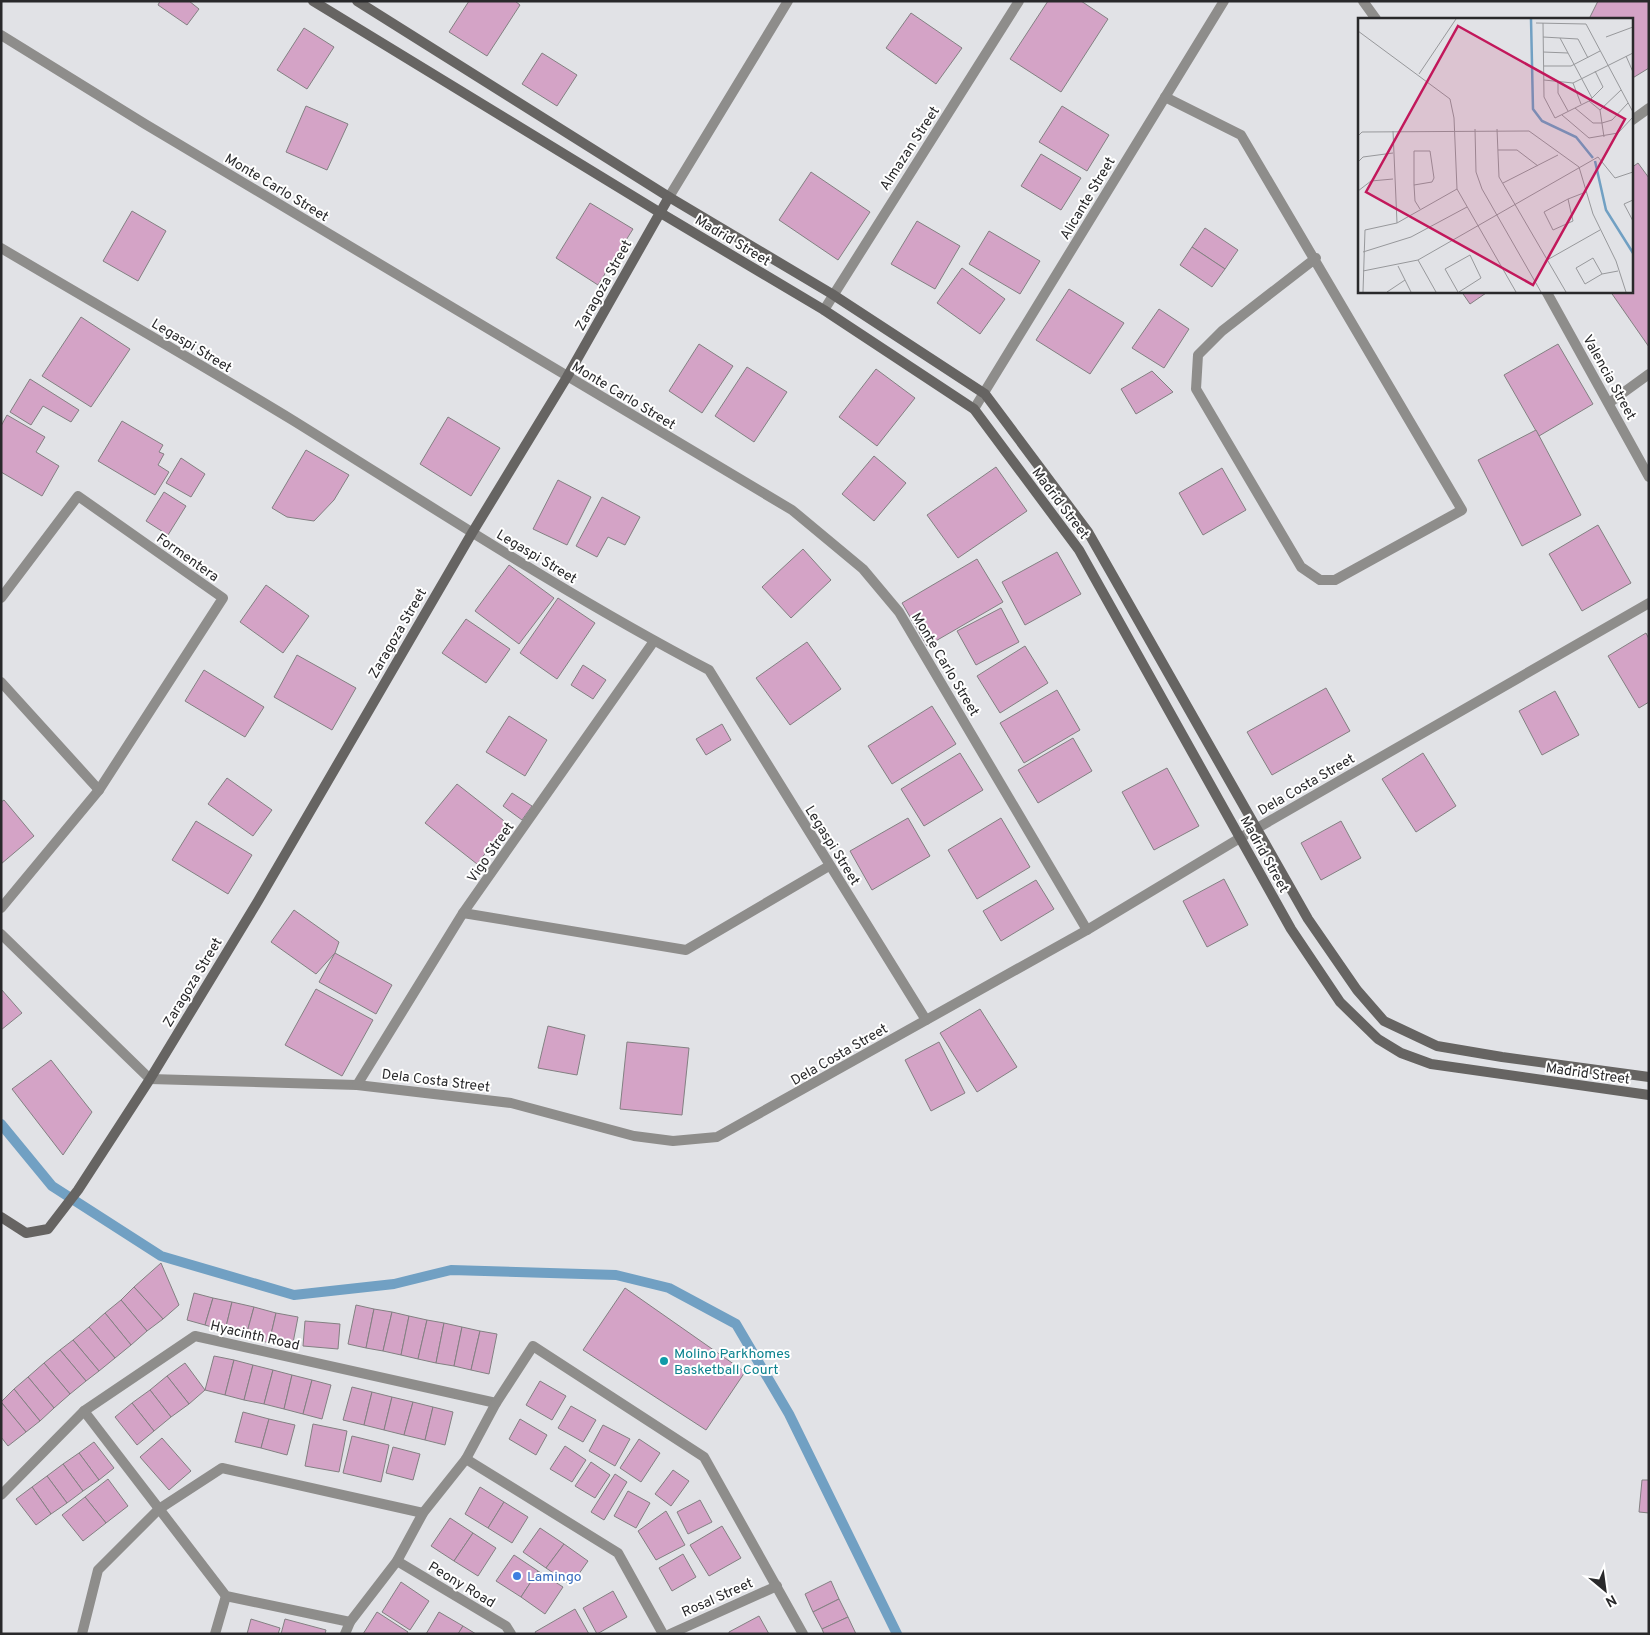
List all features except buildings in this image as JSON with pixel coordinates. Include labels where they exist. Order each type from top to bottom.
[{"type":"street","name":"Madrid Street","points":[[314,1],[659,212],[824,310],[974,409],[1079,550],[1291,929],[1340,1002],[1378,1040],[1400,1053],[1431,1064],[1649,1095]]},
{"type":"street","name":"Madrid Street","points":[[356,1],[669,197],[832,294],[985,394],[1088,532],[1308,919],[1356,990],[1384,1021],[1437,1046],[1649,1077]]},
{"type":"street","name":"Zaragoza Street","points":[[1,1217],[26,1233],[48,1229],[78,1190],[150,1078],[258,901],[472,533],[567,377],[659,212],[788,1]]},
{"type":"street","name":"Almazan Street","points":[[824,310],[832,294],[1020,1]]},
{"type":"street","name":"Alicante Street","points":[[974,409],[985,394],[1224,1]]},
{"type":"street","points":[[1363,1],[1375,18]]},
{"type":"street","name":"Monte Carlo Street","points":[[1,35],[145,124],[792,510],[862,569],[899,612],[1087,930]]},
{"type":"street","points":[[1165,97],[1241,135],[1316,258],[1462,510],[1335,580],[1320,580],[1301,567],[1196,389],[1198,355],[1222,331],[1316,258]]},
{"type":"street","points":[[1632,120],[1649,108]]},
{"type":"street","name":"Legaspi Street","points":[[1,248],[291,420],[472,533],[654,641],[709,670],[926,1020]]},
{"type":"street","name":"Valencia Street","points":[[1547,292],[1649,477]]},
{"type":"street","points":[[1609,403],[1649,374]]},
{"type":"street","name":"Formentera","points":[[1,598],[78,496],[223,598],[99,790],[1,908]]},
{"type":"street","name":"Dela Costa Street","points":[[150,1078],[357,1085],[512,1103],[634,1136],[673,1141],[717,1137],[1087,930],[1256,828],[1649,603]]},
{"type":"street","name":"Vigo Street","points":[[357,1085],[463,913],[654,641]]},
{"type":"street","points":[[1,682],[99,790]]},
{"type":"street","points":[[463,913],[686,950],[829,866]]},
{"type":"street","points":[[1,934],[150,1078]]},
{"type":"street","name":"Hyacinth Road","points":[[1,1495],[84,1411],[195,1336],[496,1403]]},
{"type":"street","points":[[345,1634],[350,1622],[397,1561],[423,1513],[466,1459],[496,1403],[533,1346],[704,1457],[804,1634]]},
{"type":"street","points":[[84,1411],[226,1596],[350,1622]]},
{"type":"street","points":[[466,1459],[618,1553],[663,1634]]},
{"type":"street","points":[[82,1634],[98,1570],[159,1508],[222,1468],[423,1513]]},
{"type":"street","name":"Peony Road","points":[[397,1561],[506,1626],[511,1634]]},
{"type":"street","name":"Rosal Street","points":[[670,1634],[776,1586]]},
{"type":"street","points":[[215,1634],[226,1596]]},
{"type":"waterway","points":[[1,1124],[52,1186],[161,1256],[294,1295],[394,1284],[451,1270],[616,1275],[669,1288],[736,1324],[789,1414],[897,1634]]},
{"type":"place","name":"Molino Parkhomes Basketball Court","points":[[664,1361]]},
{"type":"place","name":"Lamingo","points":[[517,1576]]}]
